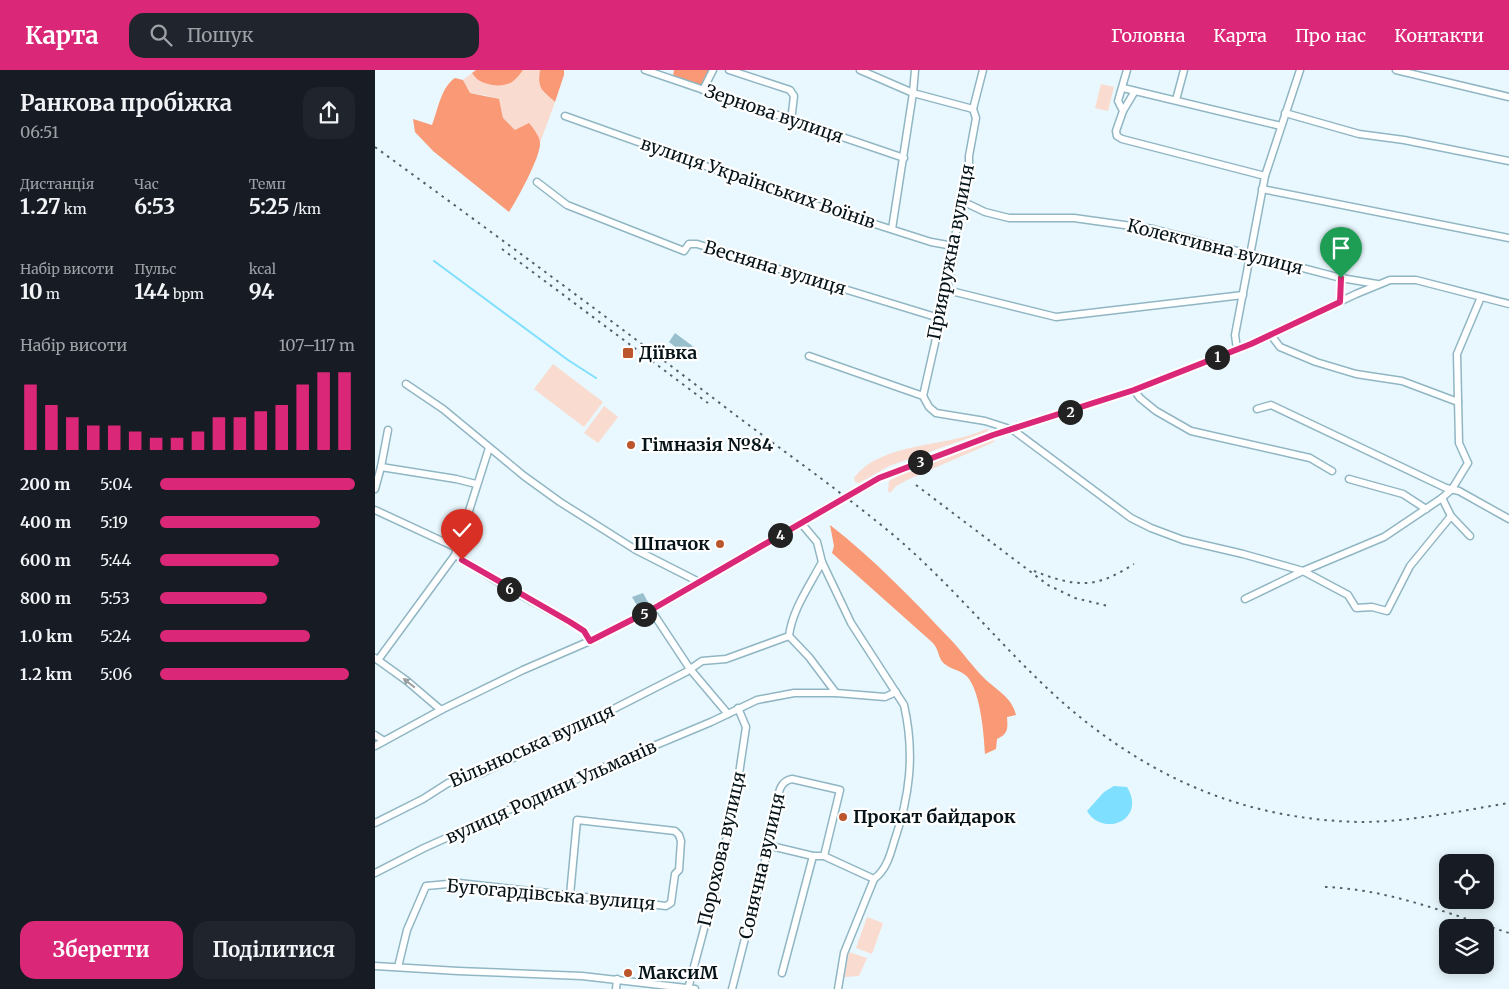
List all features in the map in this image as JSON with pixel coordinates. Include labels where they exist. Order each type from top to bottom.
[{"type":"street","name":"Зернова вулиця","points":[[645,70],[903,158]]},
{"type":"street","points":[[703,90],[713,70]]},
{"type":"street","points":[[729,70],[790,90],[794,96],[791,121]]},
{"type":"street","points":[[860,70],[913,93],[973,109]]},
{"type":"street","points":[[892,229],[915,70]]},
{"type":"street","name":"Прияружна вулиця","points":[[923,396],[954,254],[953,246],[963,202],[976,118],[973,109],[983,70]]},
{"type":"street","points":[[1123,111],[1118,101],[1127,70]]},
{"type":"street","points":[[1176,100],[1183,70]]},
{"type":"street","points":[[1237,349],[1235,335],[1262,189],[1285,112],[1300,70]]},
{"type":"street","points":[[1396,70],[1509,96]]},
{"type":"street","points":[[1123,88],[1281,126]]},
{"type":"street","points":[[1135,91],[1123,111],[1116,131],[1117,136],[1122,140],[1265,176]]},
{"type":"street","points":[[1285,112],[1359,134],[1404,140],[1509,161]]},
{"type":"street","name":"вулиця Українських Воїнів","points":[[565,116],[815,205],[931,242],[953,246]]},
{"type":"street","name":"Весняна вулиця","points":[[537,182],[567,206],[684,251],[689,244],[697,244],[939,318]]},
{"type":"street","points":[[1262,189],[1509,238]]},
{"type":"street","name":"Колективна вулиця","points":[[963,202],[985,212],[1009,218],[1074,218],[1153,229],[1341,278],[1378,284]]},
{"type":"street","points":[[1340,302],[1341,278]]},
{"type":"street","points":[[375,746],[441,710],[523,670],[590,641],[651,610],[879,478],[939,454],[1134,390],[1271,335],[1378,284],[1402,279],[1415,280],[1509,304]]},
{"type":"street","points":[[947,290],[1056,317],[1243,295]]},
{"type":"street","points":[[1245,599],[1303,571],[1384,537],[1442,498],[1452,489],[1468,463],[1459,443],[1457,354],[1481,297]]},
{"type":"street","points":[[1271,335],[1280,347],[1316,362],[1356,374],[1402,381],[1458,402]]},
{"type":"street","points":[[809,356],[923,396],[929,407],[936,412],[985,421],[1013,430],[1131,518],[1183,540],[1303,571],[1348,595],[1356,608],[1372,608],[1387,611],[1410,566],[1451,516]]},
{"type":"street","points":[[406,384],[443,408],[524,476],[599,528],[636,550],[699,582]]},
{"type":"street","points":[[1134,390],[1140,398],[1156,411],[1191,432],[1310,458],[1332,471]]},
{"type":"street","points":[[1257,409],[1271,405],[1459,491],[1509,519]]},
{"type":"street","points":[[375,489],[388,430]]},
{"type":"street","points":[[441,710],[413,686],[376,659],[456,552],[476,484],[489,448]]},
{"type":"street","points":[[381,467],[476,484]]},
{"type":"street","points":[[1349,479],[1403,494],[1426,509]]},
{"type":"street","points":[[1442,498],[1451,516],[1470,536]]},
{"type":"street","points":[[375,510],[456,552],[503,585],[584,631],[590,641]]},
{"type":"street","points":[[801,523],[817,542],[822,562],[851,623],[904,705],[907,719],[911,771],[909,791],[889,859],[881,874],[875,879],[844,954],[837,989]]},
{"type":"street","points":[[822,562],[804,594],[790,626],[789,636],[809,657],[836,693]]},
{"type":"street","points":[[651,610],[690,669],[728,714]]},
{"type":"street","name":"Вільнюська вулиця","points":[[375,823],[423,799],[448,783],[482,773],[547,742],[690,669],[702,661],[726,659],[789,636]]},
{"type":"street","name":"вулиця Родини Ульманів","points":[[375,873],[424,848],[757,700],[794,693],[836,693],[885,697],[896,692]]},
{"type":"street","name":"Порохова вулиця","points":[[691,989],[736,794],[745,728],[738,708]]},
{"type":"street","points":[[375,735],[384,741]]},
{"type":"street","name":"Сонячна вулиця","points":[[732,989],[768,849],[771,846],[770,840],[782,784],[785,780],[792,779],[841,790],[824,856]]},
{"type":"street","name":"Бугогардівська вулиця","points":[[398,968],[407,930],[426,886],[459,883],[503,890],[570,895],[666,906],[671,903],[675,874],[679,870],[681,840],[679,835],[675,831],[577,820],[570,895]]},
{"type":"street","points":[[771,846],[813,856],[824,856],[875,879]]},
{"type":"street","points":[[782,973],[813,856]]},
{"type":"street","points":[[375,966],[582,976],[691,989]]},
{"type":"street","points":[[616,989],[617,979]]},
{"type":"shaded area","points":[[476,70],[523,70],[512,82],[502,85],[490,85],[475,77],[472,73]]},
{"type":"shaded area","points":[[523,70],[540,70],[539,81],[541,89],[555,102],[540,143],[536,131],[515,130],[503,119],[500,105],[497,101],[489,96],[470,93],[463,80],[472,73],[474,77],[495,84],[505,84]]},
{"type":"shaded area","points":[[540,70],[564,70],[555,102],[541,89],[539,81]]},
{"type":"shaded area","points":[[674,70],[711,70],[701,87],[673,76]]},
{"type":"shaded area","points":[[455,78],[463,80],[470,93],[499,99],[503,118],[515,130],[529,123],[539,138],[537,158],[509,212],[433,151],[415,132],[413,119],[432,125],[440,99],[446,87]]},
{"type":"shaded area","points":[[1101,84],[1114,87],[1108,111],[1095,108]]},
{"type":"shaded area","points":[[553,364],[603,402],[584,427],[534,389]]},
{"type":"shaded area","points":[[604,406],[618,417],[598,443],[584,433]]},
{"type":"shaded area","points":[[989,429],[986,432],[889,466],[859,483],[855,482],[854,478],[866,466],[881,457],[898,451],[970,435]]},
{"type":"shaded area","points":[[994,439],[994,442],[907,480],[896,486],[890,493],[888,491],[889,481],[902,474]]},
{"type":"shaded area","points":[[830,525],[893,580],[952,641],[984,678],[1011,703],[1016,715],[1007,717],[1006,731],[997,739],[996,749],[985,754],[980,710],[974,688],[969,679],[964,674],[943,663],[933,643],[832,553],[834,546]]},
{"type":"shaded area","points":[[867,917],[883,923],[872,954],[856,948]]},
{"type":"shaded area","points":[[849,952],[867,958],[859,976],[844,977]]},
{"type":"water","points":[[1114,786],[1127,787],[1132,799],[1131,808],[1127,816],[1121,821],[1112,824],[1103,823],[1094,819],[1087,811],[1104,792]]},
{"type":"building","name":"Діївка","points":[[675,333],[698,350],[691,359],[669,342]]},
{"type":"building","points":[[643,593],[649,604],[639,609],[632,597]]},
{"type":"waterway","points":[[434,261],[568,360],[596,378]]},
{"type":"railway","points":[[375,147],[603,315],[891,533],[935,573],[1018,660],[1061,701],[1094,728],[1148,764],[1186,784],[1224,799],[1262,810],[1320,820],[1378,822],[1435,816],[1509,803]]},
{"type":"railway","points":[[502,249],[708,403]]},
{"type":"railway","points":[[916,485],[1048,585],[1075,598],[1108,606]]},
{"type":"railway","points":[[1034,571],[1059,579],[1085,583],[1106,579],[1134,564]]},
{"type":"railway","points":[[1325,887],[1372,892],[1395,897],[1509,933]]},
{"type":"place","name":"Діївка","points":[[628,353]]},
{"type":"place","name":"Гімназія №84","points":[[631,445]]},
{"type":"place","name":"Шпачок","points":[[720,544]]},
{"type":"place","name":"Прокат байдарок","points":[[843,817]]},
{"type":"place","name":"МаксиМ","points":[[628,973]]},
{"type":"route","points":[[462,560],[570,622],[584,631],[590,641],[651,610],[879,478],[993,435],[1074,411],[1134,390],[1251,344],[1340,302],[1341,278]]}]
